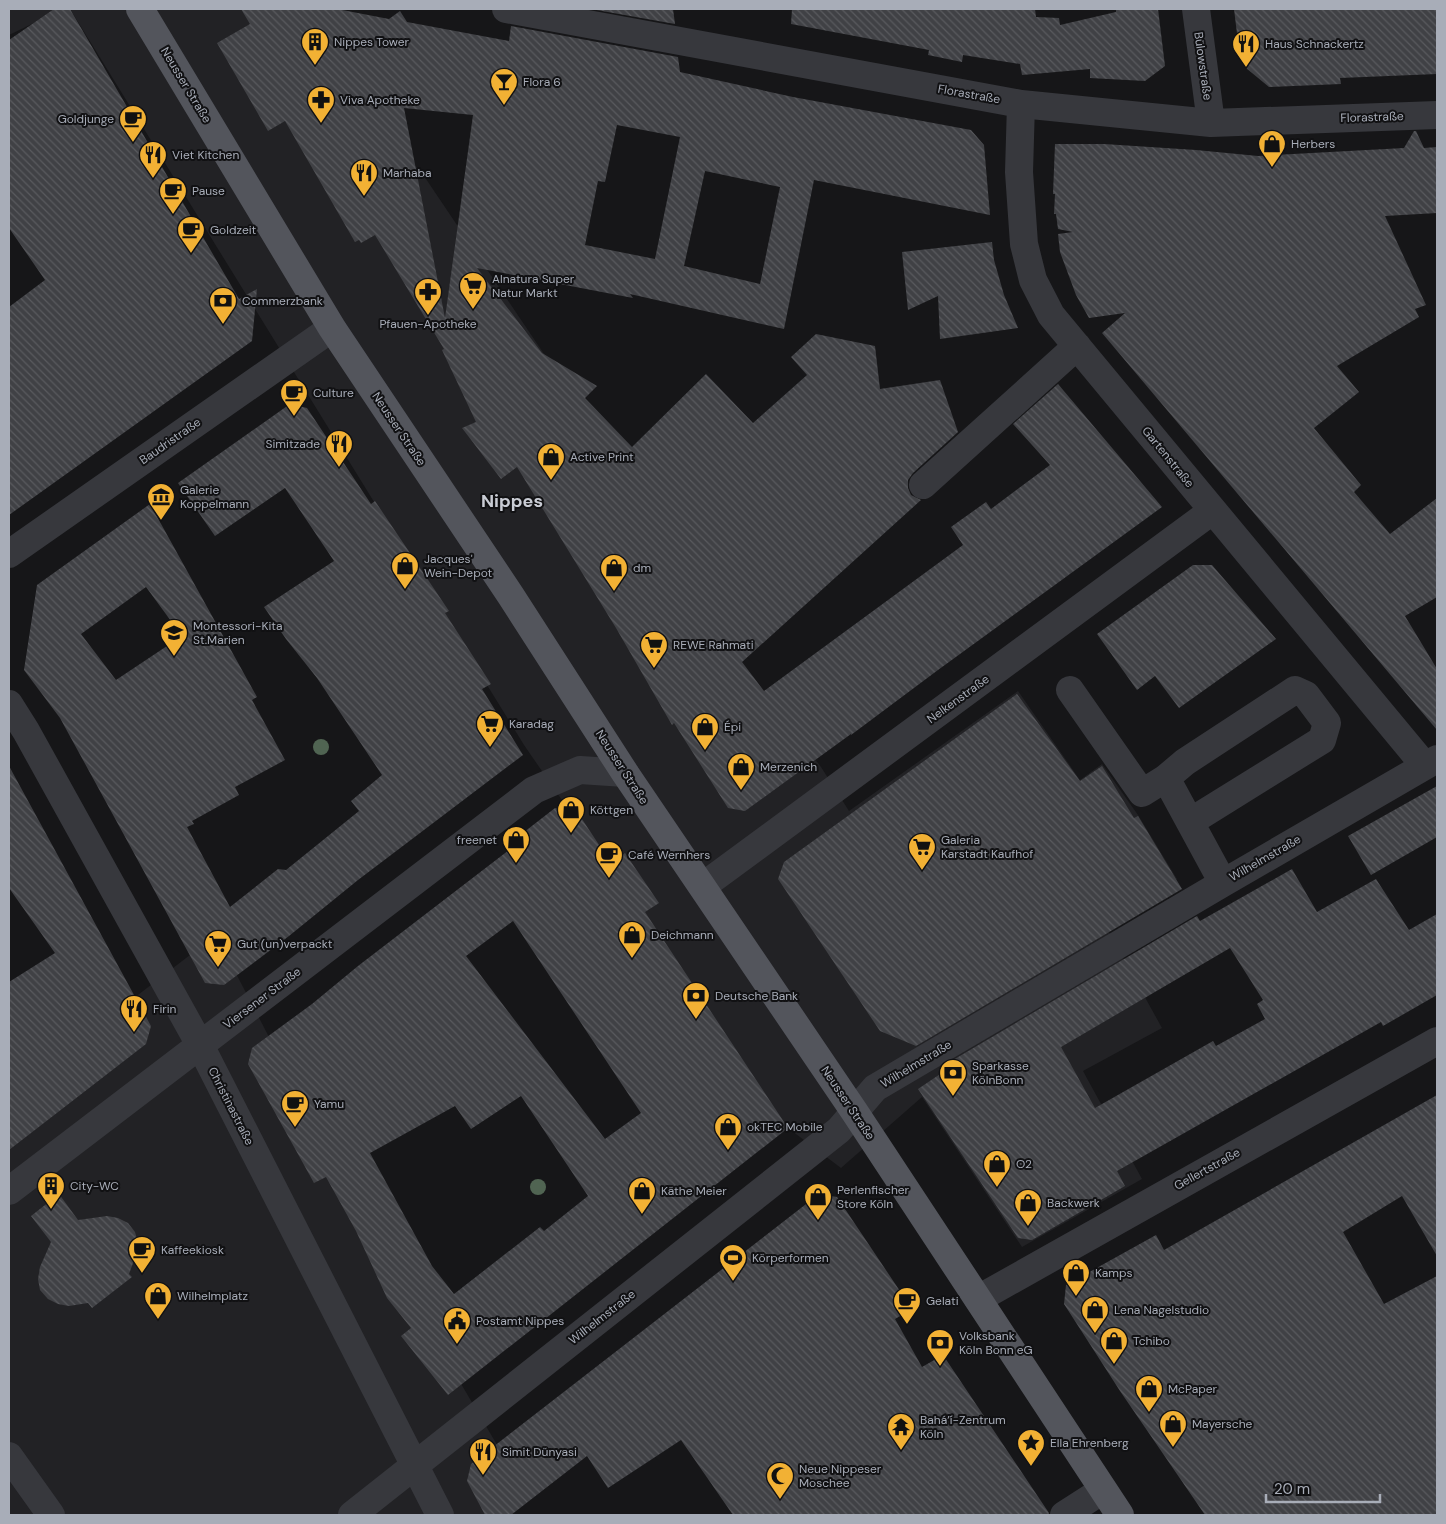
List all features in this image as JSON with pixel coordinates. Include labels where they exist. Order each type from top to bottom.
[{"type":"main road","name":"Neusser Straße","points":[[140,9],[332,328],[511,596],[625,773],[854,1111],[1120,1515]]},
{"type":"street","name":"Florastraße","points":[[509,9],[1021,104],[1211,123],[1437,115]]},
{"type":"street","name":"Bülowstraße","points":[[1196,9],[1211,123]]},
{"type":"street","name":"Gartenstraße","points":[[1021,104],[1019,172],[1024,244],[1033,280],[1051,315],[1212,511],[1431,762]]},
{"type":"street","name":"Baudristraße","points":[[9,554],[332,328]]},
{"type":"street","points":[[922,484],[1077,346]]},
{"type":"street","name":"Nelkenstraße","points":[[703,886],[1212,511]]},
{"type":"street","points":[[1070,690],[1142,793],[1166,778],[1185,762],[1295,690],[1306,695],[1327,723],[1322,740],[1190,822]]},
{"type":"street","name":"Christinastraße","points":[[10,709],[31,740],[200,1045],[440,1515]]},
{"type":"street","name":"Wilhelmstraße","points":[[352,1515],[838,1130],[875,1088],[1431,762]]},
{"type":"street","name":"Viersener Straße","points":[[9,1191],[534,790],[580,770],[625,773]]},
{"type":"street","points":[[1166,778],[1223,883]]},
{"type":"street","name":"Gellertstraße","points":[[978,1300],[1437,1041]]},
{"type":"street","points":[[9,1456],[50,1515]]},
{"type":"street","points":[[1064,1515],[1103,1490]]},
{"type":"shaded area","points":[[9,9],[63,9],[9,35]]},
{"type":"shaded area","points":[[70,9],[289,9],[426,179],[743,649],[735,655],[821,767],[849,811],[1018,691],[1080,780],[1102,764],[1138,815],[1177,879],[1105,925],[1162,1028],[1083,1071],[1142,1179],[1022,1247],[922,1097],[841,1168],[788,1128],[524,745]]},
{"type":"shaded area","points":[[216,935],[362,1216],[529,1499],[509,1515],[9,1515],[9,1094]]},
{"type":"building","points":[[54,9],[70,9],[239,299],[257,289],[252,341],[9,515],[9,307],[45,280],[9,228],[9,40]]},
{"type":"building","points":[[241,9],[337,9],[389,19],[400,11],[407,22],[509,41],[511,26],[678,57],[680,72],[793,97],[971,130],[984,145],[990,215],[814,180],[784,329],[630,294],[633,298],[477,268],[542,353],[597,386],[585,398],[632,447],[706,374],[753,423],[807,375],[791,357],[816,334],[875,346],[880,389],[940,380],[958,432],[913,473],[908,480],[908,488],[911,495],[921,500],[742,662],[764,691],[963,545],[951,527],[986,502],[991,509],[1050,465],[1013,424],[1058,384],[1162,507],[745,811],[728,808],[674,723],[672,725],[616,628],[517,467],[501,479],[462,428],[476,422],[442,350],[444,349],[375,235],[361,243],[359,240],[355,242],[285,121],[268,131],[217,43],[250,24]],"holes":[[[404,108],[473,115],[445,318]],[[617,125],[680,137],[655,259],[585,245],[598,181],[605,182]],[[705,171],[780,187],[760,284],[684,266]]]},
{"type":"building","points":[[591,9],[673,9],[675,24]]},
{"type":"building","points":[[792,9],[1035,9],[1036,17],[1059,18],[1060,25],[1116,12],[1116,9],[1158,9],[1165,66],[1145,81],[1090,78],[1090,69],[1022,75],[1020,64],[963,55],[962,62],[928,55],[929,50],[791,24]]},
{"type":"building","points":[[1234,9],[1437,9],[1437,74],[1340,78],[1341,84],[1269,87],[1246,68],[1244,50],[1239,50]]},
{"type":"building","points":[[1414,131],[1416,131],[1424,148],[1437,147],[1437,213],[1385,216],[1426,305],[1415,309],[1419,317],[1337,366],[1359,392],[1314,428],[1361,485],[1354,492],[1390,534],[1437,498],[1437,597],[1405,616],[1437,669],[1437,730],[1102,333],[1125,313],[1089,318],[1076,295],[1060,252],[1058,234],[1073,232],[1058,229],[1056,214],[1054,214],[1055,194],[1053,194],[1055,144],[1104,144],[1258,156],[1404,148]]},
{"type":"building","points":[[992,242],[994,260],[1004,295],[1018,328],[940,339],[938,296],[908,310],[902,252]]},
{"type":"building","points":[[290,404],[307,408],[371,504],[375,501],[449,611],[445,613],[491,684],[482,689],[523,755],[358,880],[289,936],[224,985],[205,983],[60,718],[24,670],[37,585],[150,504],[257,697],[252,700],[285,760],[235,787],[239,795],[192,821],[194,824],[187,827],[230,907],[278,869],[286,870],[359,811],[351,801],[382,775],[317,678],[286,639],[264,607],[334,561],[285,488],[215,536],[178,483]],"holes":[[[146,587],[182,636],[116,680],[81,634]]]},
{"type":"building","points":[[1193,565],[1212,565],[1276,639],[1179,708],[1155,676],[1137,690],[1097,634]]},
{"type":"building","name":"Galeria Karstadt Kaufhof","points":[[1017,694],[1080,781],[1102,766],[1134,818],[1138,816],[1182,889],[916,1046],[880,1031],[778,879],[784,862]]},
{"type":"building","points":[[9,766],[151,1026],[146,1044],[9,1150],[9,982],[55,953],[9,888]]},
{"type":"building","points":[[1437,786],[1437,837],[1371,875],[1348,836]]},
{"type":"building","points":[[555,808],[578,813],[611,863],[625,853],[659,903],[645,912],[788,1128],[448,1395],[401,1336],[411,1328],[387,1298],[356,1231],[326,1177],[314,1183],[248,1064],[252,1048],[312,1004],[358,966],[513,847],[510,843]],"holes":[[[513,921],[641,1113],[605,1139],[466,956]],[[521,1096],[588,1196],[544,1231],[540,1227],[454,1294],[432,1266],[370,1153],[455,1106],[471,1129]]]},
{"type":"building","points":[[1292,869],[1317,912],[1376,879],[1409,930],[1437,914],[1437,995],[1383,1026],[1381,1022],[1117,1171],[1125,1186],[1032,1240],[1018,1238],[918,1089],[958,1062],[953,1060],[1197,916],[1200,921]],"holes":[[[1230,948],[1263,1000],[1257,1004],[1265,1019],[1216,1046],[1213,1041],[1095,1108],[1061,1047]]]},
{"type":"building","points":[[1437,1095],[1437,1256],[1402,1196],[1343,1232],[1384,1304],[1437,1276],[1437,1515],[1205,1515],[1120,1391],[1064,1304],[1066,1285],[1156,1235],[1164,1250]]},
{"type":"building","points":[[59,1194],[78,1220],[107,1216],[118,1218],[128,1223],[135,1232],[138,1243],[129,1274],[132,1277],[92,1308],[88,1303],[69,1306],[58,1304],[48,1299],[40,1290],[38,1279],[40,1267],[51,1242],[31,1216]]},
{"type":"building","points":[[819,1194],[837,1197],[912,1309],[895,1319],[922,1367],[943,1355],[1049,1513],[1048,1515],[733,1515],[681,1440],[608,1488],[587,1456],[511,1515],[485,1515],[467,1481],[471,1464]]},
{"type":"place","name":"Nippes Tower","points":[[315,66]]},
{"type":"place","name":"Haus Schnackertz","points":[[1246,68]]},
{"type":"place","name":"Flora 6","points":[[504,106]]},
{"type":"place","name":"Viva Apotheke","points":[[321,124]]},
{"type":"place","name":"Goldjunge","points":[[133,143]]},
{"type":"place","name":"Herbers","points":[[1272,168]]},
{"type":"place","name":"Viet Kitchen","points":[[153,179]]},
{"type":"place","name":"Marhaba","points":[[364,197]]},
{"type":"place","name":"Pause","points":[[173,215]]},
{"type":"place","name":"Goldzeit","points":[[191,254]]},
{"type":"place","name":"Alnatura Super Natur Markt","points":[[473,310]]},
{"type":"place","name":"Pfauen-Apotheke","points":[[428,316]]},
{"type":"place","name":"Commerzbank","points":[[223,325]]},
{"type":"place","name":"Culture","points":[[294,417]]},
{"type":"place","name":"Simitzade","points":[[339,468]]},
{"type":"place","name":"Active Print","points":[[551,481]]},
{"type":"place","name":"Galerie Koppelmann","points":[[161,521]]},
{"type":"place","name":"Jacques' Wein-Depot","points":[[405,590]]},
{"type":"place","name":"dm","points":[[614,592]]},
{"type":"place","name":"Montessori-Kita St.Marien","points":[[174,657]]},
{"type":"place","name":"REWE Rahmati","points":[[654,669]]},
{"type":"place","name":"Karadag","points":[[490,748]]},
{"type":"place","name":"Épi","points":[[705,751]]},
{"type":"place","name":"Merzenich","points":[[741,791]]},
{"type":"place","name":"Köttgen","points":[[571,834]]},
{"type":"place","name":"freenet","points":[[516,864]]},
{"type":"place","name":"Galeria Karstadt Kaufhof","points":[[922,871]]},
{"type":"place","name":"Café Wernhers","points":[[609,879]]},
{"type":"place","name":"Deichmann","points":[[632,959]]},
{"type":"place","name":"Gut (un)verpackt","points":[[218,968]]},
{"type":"place","name":"Deutsche Bank","points":[[696,1020]]},
{"type":"place","name":"Firin","points":[[134,1033]]},
{"type":"place","name":"Sparkasse KölnBonn","points":[[953,1097]]},
{"type":"place","name":"Yamu","points":[[295,1128]]},
{"type":"place","name":"okTEC Mobile","points":[[728,1151]]},
{"type":"place","name":"O2","points":[[997,1188]]},
{"type":"place","name":"City-WC","points":[[51,1210]]},
{"type":"place","name":"Käthe Meier","points":[[642,1215]]},
{"type":"place","name":"Perlenfischer Store Köln","points":[[818,1221]]},
{"type":"place","name":"Backwerk","points":[[1028,1227]]},
{"type":"place","name":"Kaffeekiosk","points":[[142,1274]]},
{"type":"place","name":"Körperformen","points":[[733,1282]]},
{"type":"place","name":"Kamps","points":[[1076,1297]]},
{"type":"place","name":"Wilhelmplatz","points":[[158,1320]]},
{"type":"place","name":"Gelati","points":[[907,1325]]},
{"type":"place","name":"Lena Nagelstudio","points":[[1095,1334]]},
{"type":"place","name":"Postamt Nippes","points":[[457,1345]]},
{"type":"place","name":"Tchibo","points":[[1114,1365]]},
{"type":"place","name":"Volksbank Köln Bonn eG","points":[[940,1367]]},
{"type":"place","name":"McPaper","points":[[1149,1413]]},
{"type":"place","name":"Mayersche","points":[[1173,1448]]},
{"type":"place","name":"Bahá’í-Zentrum Köln","points":[[901,1451]]},
{"type":"place","name":"Ella Ehrenberg","points":[[1031,1467]]},
{"type":"place","name":"Simit Dünyasi","points":[[483,1476]]},
{"type":"place","name":"Neue Nippeser Moschee","points":[[780,1500]]},
{"type":"district","name":"Nippes","points":[[512,501]]}]
